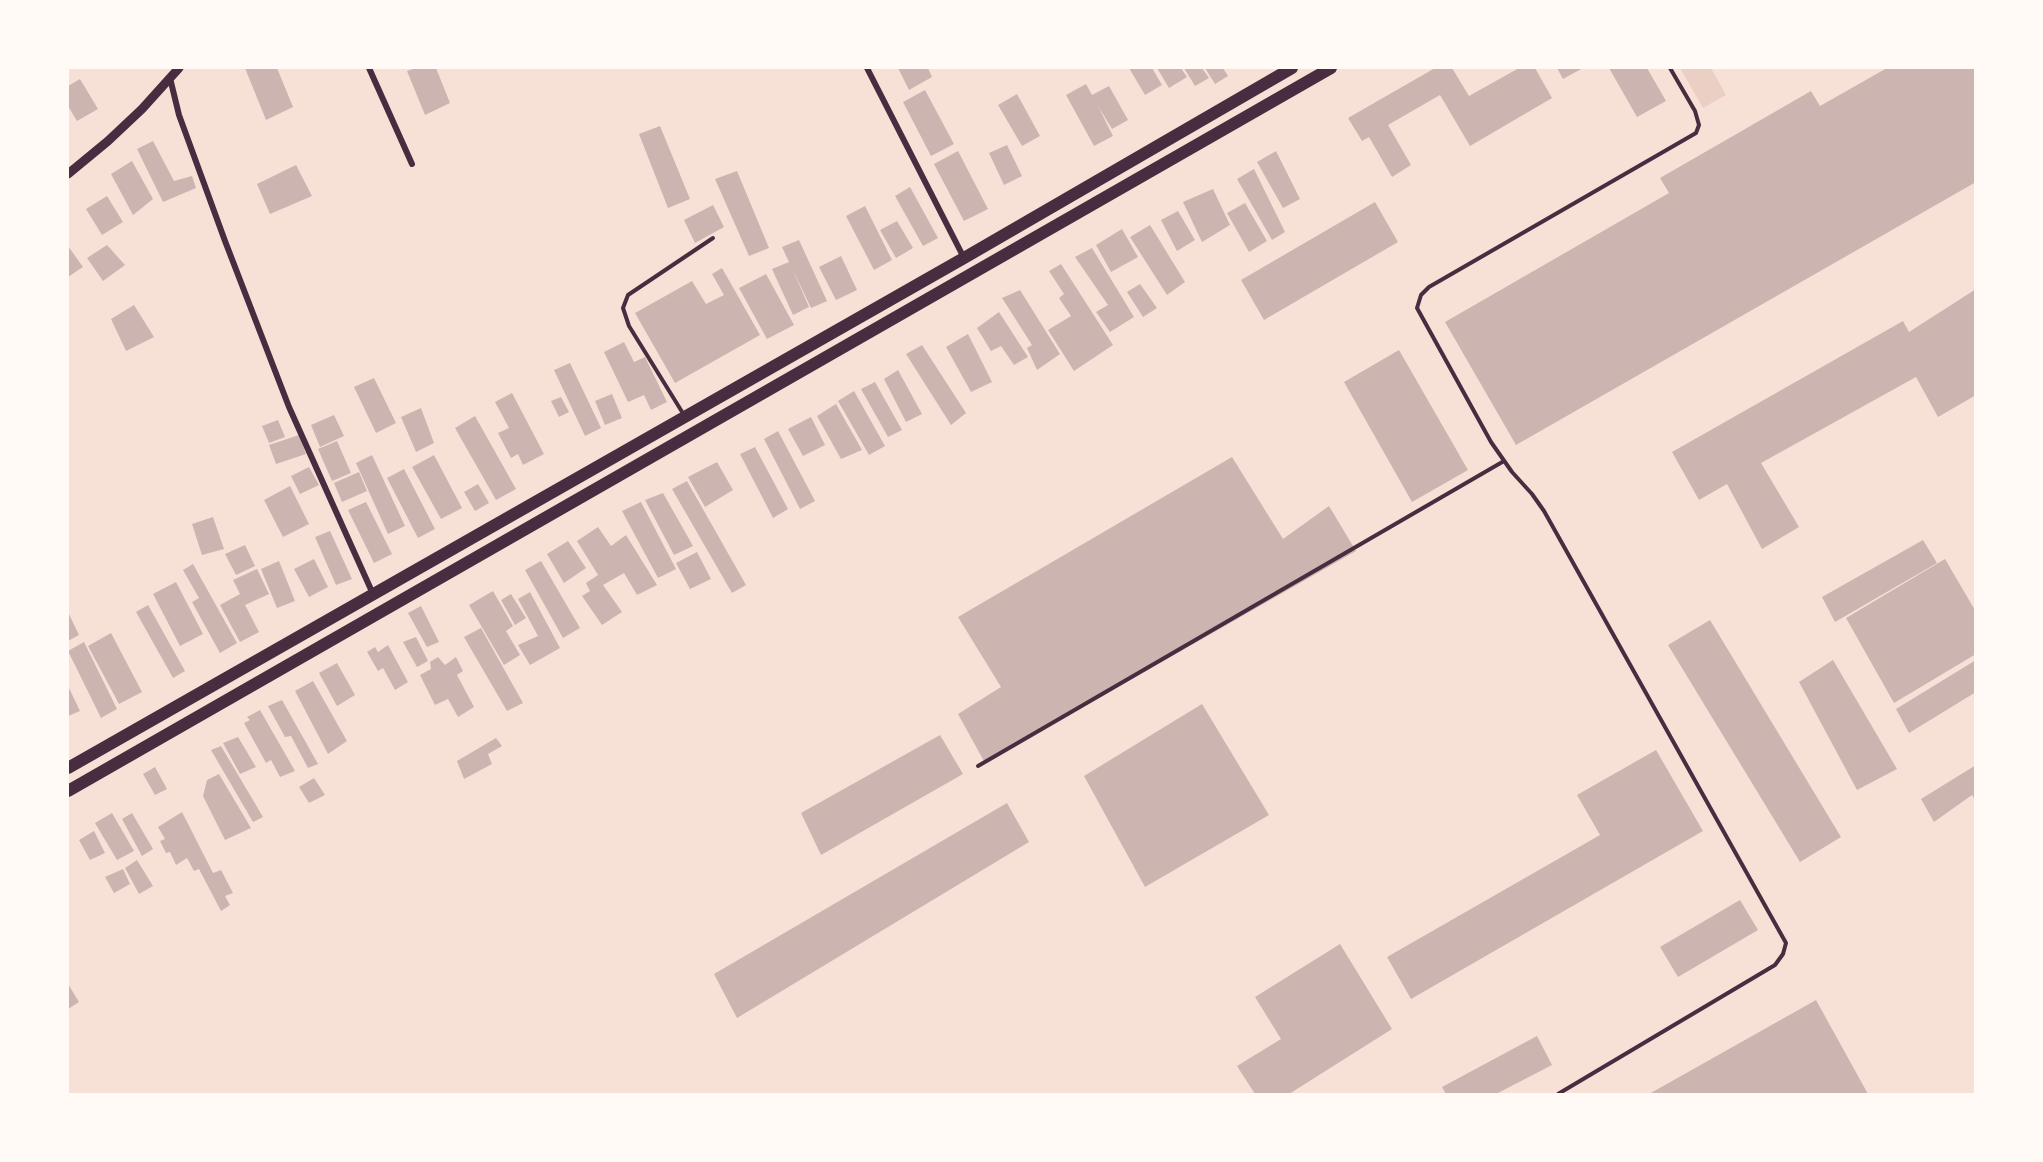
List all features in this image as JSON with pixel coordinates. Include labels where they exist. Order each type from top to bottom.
[{"type":"main road","points":[[68,768],[964,258],[1292,68]]},
{"type":"main road","points":[[68,791],[1331,68]]},
{"type":"main road","points":[[373,594],[382,611]]},
{"type":"street","points":[[68,174],[117,133],[179,68]]},
{"type":"street","points":[[369,68],[412,164]]},
{"type":"street","points":[[867,68],[964,258]]},
{"type":"street","points":[[170,78],[183,125],[289,407],[373,594]]},
{"type":"lane","points":[[1558,1095],[1776,965],[1783,954],[1786,943],[1544,511],[1491,442],[1417,308],[1421,295],[1429,287],[1696,133],[1699,125],[1695,111],[1670,68]]},
{"type":"lane","points":[[685,415],[629,326],[623,308],[628,295],[713,238]]},
{"type":"lane","points":[[978,766],[1504,461]]},
{"type":"shaded area","points":[[1680,68],[1711,68],[1726,95],[1703,108]]},
{"type":"building","points":[[245,68],[277,68],[293,107],[266,120]]},
{"type":"building","points":[[416,68],[436,68],[450,103],[425,115],[407,71]]},
{"type":"building","points":[[898,68],[928,68],[932,77],[909,90]]},
{"type":"building","points":[[1129,68],[1152,68],[1162,85],[1145,95]]},
{"type":"building","points":[[1157,68],[1181,68],[1187,77],[1169,88]]},
{"type":"building","points":[[1184,68],[1202,68],[1209,78],[1195,86]]},
{"type":"building","points":[[1205,68],[1223,68],[1228,76],[1215,84]]},
{"type":"building","points":[[1435,68],[1452,68],[1469,96],[1519,68],[1535,68],[1552,98],[1470,146],[1440,95],[1388,125],[1411,165],[1392,177],[1369,137],[1362,141],[1348,118]]},
{"type":"building","points":[[1557,68],[1583,68],[1563,79]]},
{"type":"building","points":[[1609,68],[1647,68],[1666,101],[1637,117]]},
{"type":"building","points":[[1887,68],[1976,68],[1976,182],[1516,445],[1445,322],[1669,193],[1660,178],[1811,91],[1820,106]]},
{"type":"building","points":[[80,79],[98,109],[77,121],[68,106],[68,86]]},
{"type":"building","points":[[1086,84],[1092,95],[1109,86],[1128,120],[1112,129],[1098,106],[1113,136],[1094,146],[1066,95]]},
{"type":"building","points":[[925,90],[954,144],[931,156],[903,102]]},
{"type":"building","points":[[1017,94],[1040,136],[1022,146],[998,105]]},
{"type":"building","points":[[660,126],[690,199],[668,208],[639,134]]},
{"type":"building","points":[[153,141],[174,181],[192,176],[196,188],[163,202],[137,149]]},
{"type":"building","points":[[1007,145],[1022,176],[1004,185],[989,153]]},
{"type":"building","points":[[958,151],[988,209],[964,221],[934,164]]},
{"type":"building","points":[[1276,151],[1300,199],[1283,208],[1257,162]]},
{"type":"building","points":[[132,161],[153,199],[133,215],[111,174]]},
{"type":"building","points":[[296,165],[312,196],[270,214],[257,184]]},
{"type":"building","points":[[1254,169],[1285,232],[1272,240],[1237,179]]},
{"type":"building","points":[[737,171],[769,248],[749,256],[715,179]]},
{"type":"building","points":[[910,187],[938,238],[923,246],[895,196]]},
{"type":"building","points":[[1213,189],[1230,225],[1202,242],[1183,202]]},
{"type":"building","points":[[107,196],[123,222],[102,235],[86,209]]},
{"type":"building","points":[[1375,202],[1398,242],[1264,320],[1241,280]]},
{"type":"building","points":[[1245,203],[1267,241],[1249,252],[1227,213]]},
{"type":"building","points":[[713,205],[724,227],[695,243],[684,220]]},
{"type":"building","points":[[865,206],[892,260],[874,270],[846,216]]},
{"type":"building","points":[[1178,211],[1195,240],[1177,251],[1161,220]]},
{"type":"building","points":[[897,221],[913,248],[896,258],[880,230]]},
{"type":"building","points":[[1150,225],[1185,282],[1167,295],[1130,237]]},
{"type":"building","points":[[1122,229],[1138,257],[1111,272],[1096,245]]},
{"type":"building","points":[[799,240],[827,301],[811,308],[792,268],[809,307],[793,315],[772,269],[789,262],[782,247]]},
{"type":"building","points":[[107,245],[125,265],[103,281],[87,258]]},
{"type":"building","points":[[68,246],[83,267],[68,277]]},
{"type":"building","points":[[1092,248],[1134,317],[1110,332],[1096,312],[1108,305],[1075,257]]},
{"type":"building","points":[[841,256],[857,290],[836,300],[819,267]]},
{"type":"building","points":[[1061,264],[1113,345],[1074,371],[1048,330],[1071,316],[1059,298],[1064,294],[1049,271]]},
{"type":"building","points":[[722,268],[760,335],[675,383],[635,313],[692,281],[706,304],[724,295],[712,274]]},
{"type":"building","points":[[766,274],[794,325],[767,339],[739,288]]},
{"type":"building","points":[[1140,284],[1157,308],[1143,317],[1127,292]]},
{"type":"building","points":[[1976,289],[1976,395],[1938,417],[1916,377],[1761,463],[1799,527],[1762,549],[1727,484],[1699,500],[1672,452],[1903,321],[1909,332]]},
{"type":"building","points":[[1020,290],[1060,354],[1037,370],[1027,348],[1032,345],[1002,298]]},
{"type":"building","points":[[134,305],[154,337],[126,351],[111,319]]},
{"type":"building","points":[[999,312],[1028,357],[1014,365],[1001,346],[991,351],[977,328]]},
{"type":"building","points":[[968,334],[992,382],[971,392],[946,347]]},
{"type":"building","points":[[624,342],[634,362],[645,357],[667,402],[651,410],[644,395],[628,402],[604,352]]},
{"type":"building","points":[[922,345],[966,413],[951,425],[906,354]]},
{"type":"building","points":[[1399,350],[1468,470],[1412,502],[1344,382]]},
{"type":"building","points":[[570,363],[601,428],[585,436],[554,370]]},
{"type":"building","points":[[898,370],[922,414],[906,422],[884,379]]},
{"type":"building","points":[[374,378],[396,423],[376,433],[354,387]]},
{"type":"building","points":[[875,382],[902,430],[888,437],[861,389]]},
{"type":"building","points":[[854,391],[885,446],[869,455],[838,401]]},
{"type":"building","points":[[512,393],[544,454],[523,465],[518,454],[511,458],[498,433],[509,428],[495,402]]},
{"type":"building","points":[[612,394],[622,418],[605,425],[595,401]]},
{"type":"building","points":[[561,397],[569,412],[559,417],[551,401]]},
{"type":"building","points":[[836,404],[862,450],[841,459],[817,416]]},
{"type":"building","points":[[421,408],[434,443],[416,452],[401,417]]},
{"type":"building","points":[[334,415],[344,436],[320,447],[311,425]]},
{"type":"building","points":[[475,416],[516,489],[496,500],[455,428]]},
{"type":"building","points":[[811,417],[825,445],[803,456],[788,429]]},
{"type":"building","points":[[278,420],[285,437],[269,443],[262,426]]},
{"type":"building","points":[[778,431],[815,501],[800,509],[764,439]]},
{"type":"building","points":[[299,435],[306,454],[276,464],[269,445]]},
{"type":"building","points":[[337,441],[351,473],[332,481],[318,449]]},
{"type":"building","points":[[755,447],[788,509],[773,518],[740,454]]},
{"type":"building","points":[[372,455],[405,526],[388,534],[356,463]]},
{"type":"building","points":[[434,455],[462,508],[441,519],[412,467]]},
{"type":"building","points":[[1232,457],[1283,539],[1329,506],[1356,551],[985,763],[958,714],[1001,687],[958,617]]},
{"type":"building","points":[[717,462],[733,490],[705,507],[688,477]]},
{"type":"building","points":[[309,467],[319,485],[300,494],[291,476]]},
{"type":"building","points":[[404,469],[435,529],[418,538],[387,478]]},
{"type":"building","points":[[359,472],[367,491],[342,502],[334,483]]},
{"type":"building","points":[[687,481],[746,585],[732,593],[672,489]]},
{"type":"building","points":[[478,484],[489,503],[475,511],[464,492]]},
{"type":"building","points":[[290,486],[309,524],[283,537],[264,500]]},
{"type":"building","points":[[663,493],[693,546],[674,555],[645,500]]},
{"type":"building","points":[[366,502],[392,554],[374,563],[348,510]]},
{"type":"building","points":[[641,502],[676,569],[658,578],[622,511]]},
{"type":"building","points":[[213,517],[224,549],[202,555],[192,524]]},
{"type":"building","points":[[598,527],[611,546],[626,535],[657,585],[637,595],[624,573],[603,585],[622,612],[602,625],[582,596],[590,591],[586,583],[598,575],[577,541]]},
{"type":"building","points":[[330,531],[352,579],[336,585],[315,537]]},
{"type":"building","points":[[1923,540],[1937,563],[1835,622],[1822,597]]},
{"type":"building","points":[[568,541],[586,568],[564,583],[547,554]]},
{"type":"building","points":[[245,545],[255,566],[236,575],[225,554]]},
{"type":"building","points":[[697,552],[711,579],[690,589],[676,563]]},
{"type":"building","points":[[314,559],[328,587],[309,597],[294,569]]},
{"type":"building","points":[[1945,559],[1976,612],[1976,654],[1894,703],[1846,618]]},
{"type":"building","points":[[279,561],[295,601],[277,608],[261,569]]},
{"type":"building","points":[[541,561],[580,628],[563,638],[525,570]]},
{"type":"building","points":[[193,564],[237,643],[220,653],[192,602],[199,598],[183,570]]},
{"type":"building","points":[[257,569],[269,594],[245,605],[259,632],[240,642],[220,605],[240,594],[233,580]]},
{"type":"building","points":[[176,582],[203,634],[180,646],[153,594]]},
{"type":"building","points":[[493,591],[513,626],[506,631],[520,655],[504,665],[469,605]]},
{"type":"building","points":[[530,592],[560,648],[530,665],[518,645],[538,636],[518,599]]},
{"type":"building","points":[[511,594],[526,618],[515,625],[501,600]]},
{"type":"building","points":[[148,605],[185,671],[173,678],[136,612]]},
{"type":"building","points":[[421,606],[439,642],[427,647],[408,613]]},
{"type":"building","points":[[68,612],[79,635],[68,641]]},
{"type":"building","points":[[1710,620],[1841,837],[1800,862],[1668,645]]},
{"type":"building","points":[[481,628],[523,703],[507,711],[464,637]]},
{"type":"building","points":[[111,633],[142,692],[119,704],[88,646]]},
{"type":"building","points":[[416,637],[428,661],[417,667],[403,642]]},
{"type":"building","points":[[84,642],[117,709],[101,718],[68,651]]},
{"type":"building","points":[[388,645],[408,682],[395,690],[383,668],[378,671],[367,652],[375,647],[378,652]]},
{"type":"building","points":[[438,657],[445,665],[456,657],[463,671],[457,675],[474,707],[458,717],[448,699],[435,705],[420,675],[431,669],[430,662]]},
{"type":"building","points":[[1833,660],[1897,769],[1857,790],[1799,682]]},
{"type":"building","points":[[1976,660],[1976,692],[1909,733],[1896,709]]},
{"type":"building","points":[[337,663],[355,695],[337,706],[319,673]]},
{"type":"building","points":[[313,681],[347,741],[328,754],[295,691]]},
{"type":"building","points":[[68,686],[80,711],[68,716]]},
{"type":"building","points":[[282,700],[318,764],[308,768],[291,736],[285,737],[268,706]]},
{"type":"building","points":[[1202,704],[1269,815],[1145,887],[1084,776]]},
{"type":"building","points":[[260,710],[295,771],[280,777],[271,760],[266,763],[244,723],[250,720],[247,717]]},
{"type":"building","points":[[940,735],[963,774],[821,855],[801,813]]},
{"type":"building","points":[[238,737],[256,767],[240,774],[223,743]]},
{"type":"building","points":[[496,738],[502,746],[488,754],[492,764],[464,779],[457,761]]},
{"type":"building","points":[[221,746],[263,817],[253,822],[211,750]]},
{"type":"building","points":[[1656,750],[1703,831],[1411,999],[1387,957],[1600,835],[1577,795]]},
{"type":"building","points":[[1976,765],[1976,801],[1972,795],[1934,822],[1921,799]]},
{"type":"building","points":[[155,767],[167,789],[155,795],[143,774]]},
{"type":"building","points":[[219,774],[251,828],[225,840],[203,796],[207,780]]},
{"type":"building","points":[[314,778],[325,795],[309,803],[299,787]]},
{"type":"building","points":[[1007,803],[1029,842],[737,1018],[714,974]]},
{"type":"building","points":[[182,812],[213,873],[221,870],[233,893],[225,896],[230,905],[221,911],[199,869],[194,871],[187,858],[176,865],[170,852],[166,853],[160,841],[165,839],[158,827]]},
{"type":"building","points":[[112,813],[134,851],[117,860],[95,823]]},
{"type":"building","points":[[132,813],[153,849],[142,856],[122,819]]},
{"type":"building","points":[[94,831],[105,853],[90,860],[79,840]]},
{"type":"building","points":[[137,860],[153,886],[139,894],[125,868]]},
{"type":"building","points":[[123,869],[130,884],[114,893],[105,877]]},
{"type":"building","points":[[1740,900],[1758,930],[1678,977],[1660,947]]},
{"type":"building","points":[[1340,944],[1392,1029],[1289,1094],[1255,1094],[1237,1066],[1281,1039],[1255,997]]},
{"type":"building","points":[[68,984],[79,1002],[68,1009]]},
{"type":"building","points":[[1816,1000],[1868,1094],[1649,1094]]},
{"type":"building","points":[[1537,1036],[1552,1065],[1496,1094],[1446,1094],[1442,1087]]}]
